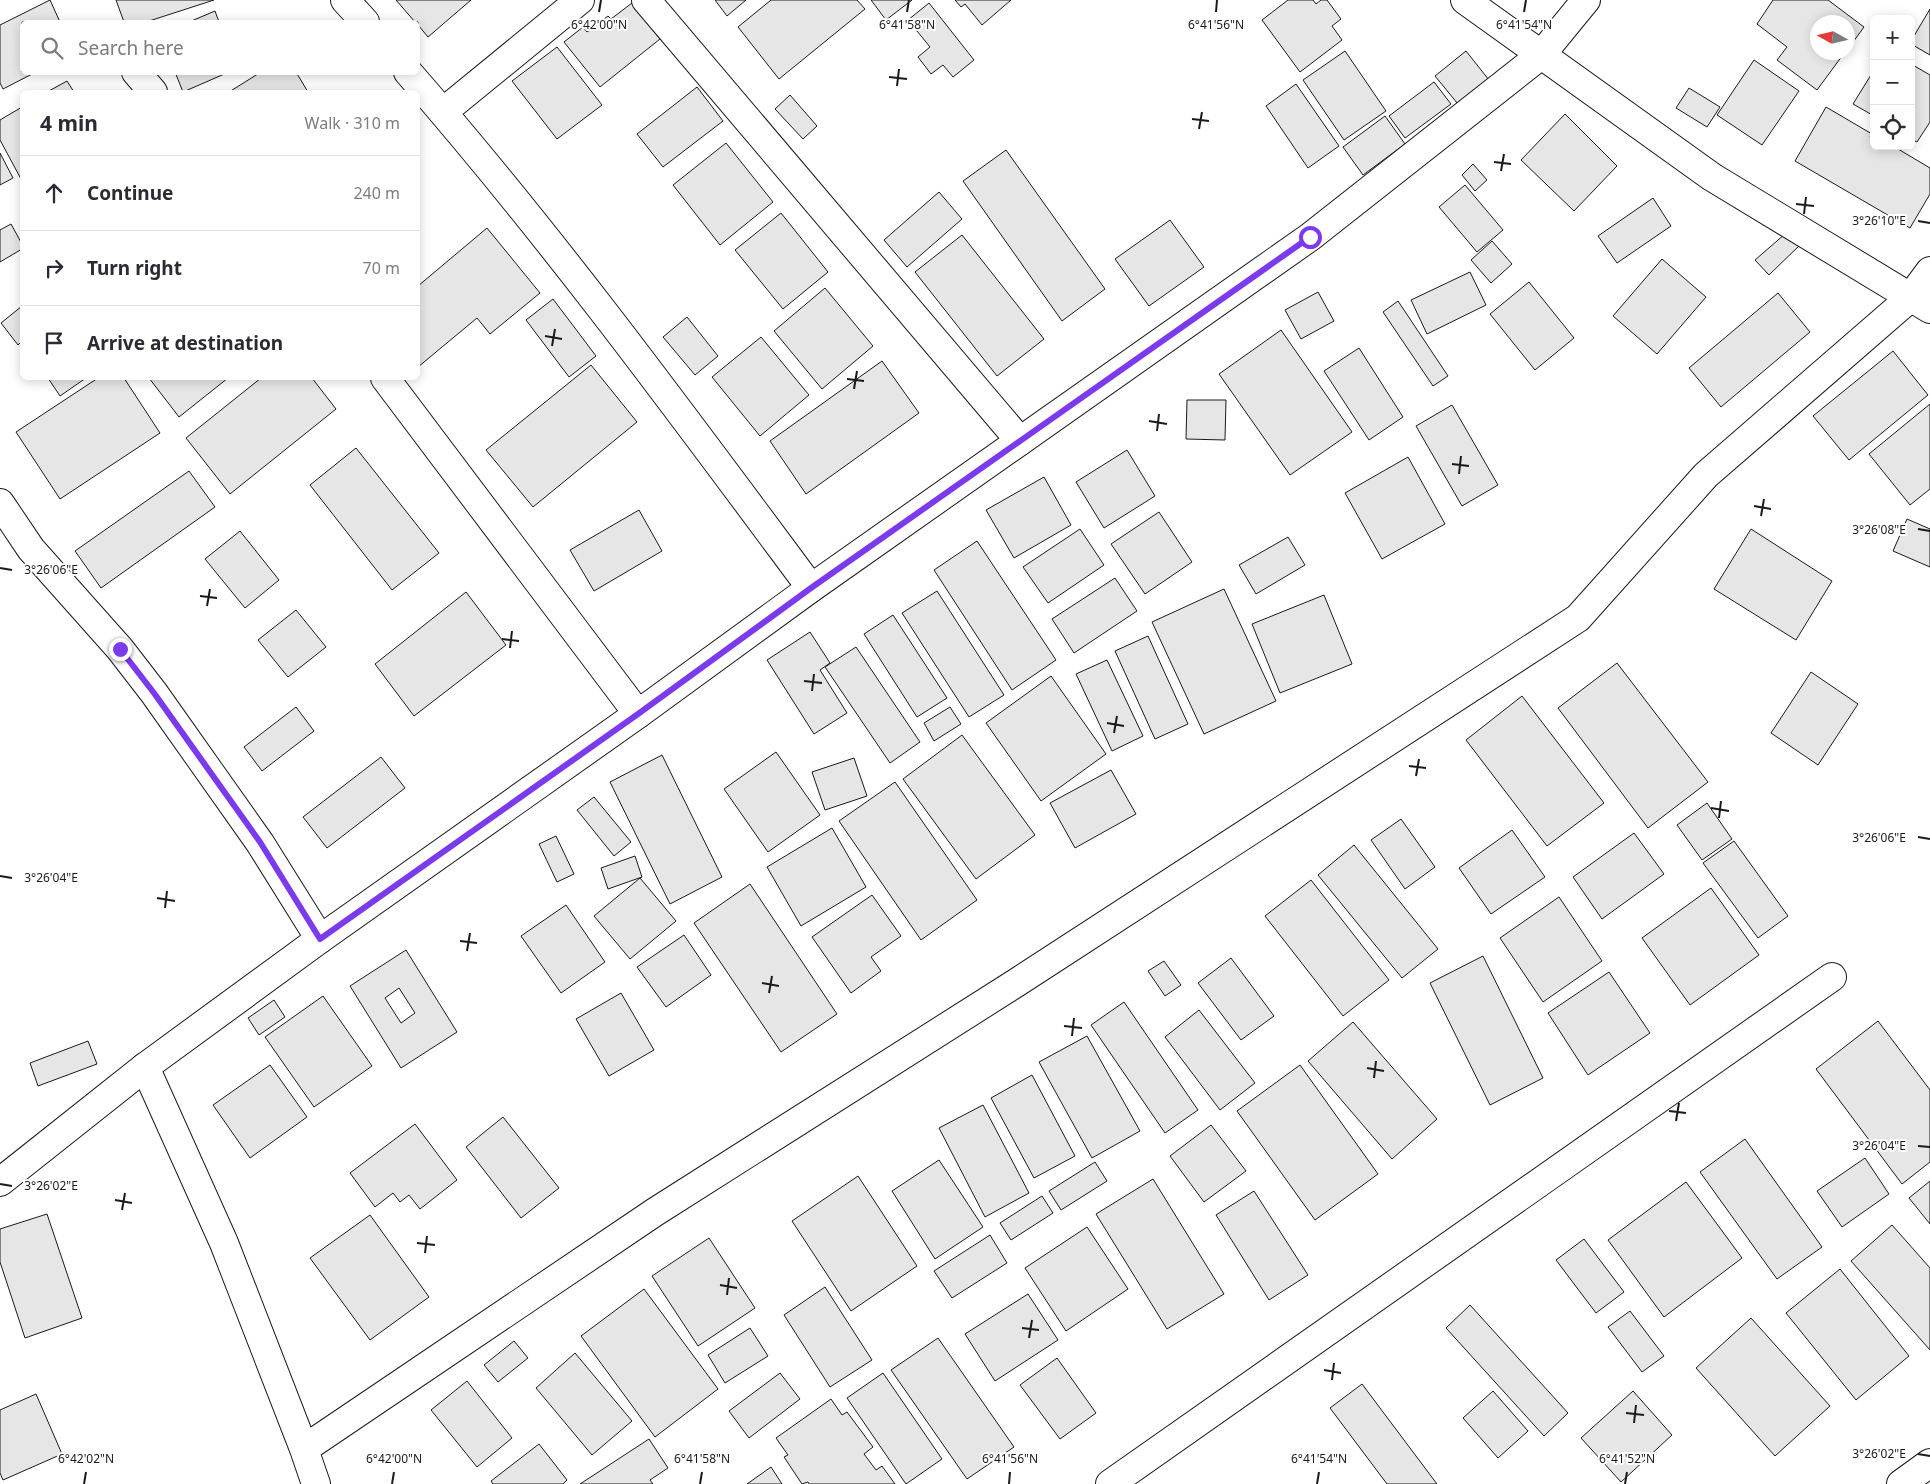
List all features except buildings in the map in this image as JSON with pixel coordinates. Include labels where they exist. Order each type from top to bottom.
[{"type":"street","points":[[345,0],[363,20]]},
{"type":"street","points":[[443,112],[580,0]]},
{"type":"street","points":[[646,0],[1020,441]]},
{"type":"street","points":[[1464,0],[1712,177],[1920,304]]},
{"type":"street","points":[[0,1182],[145,1066],[320,939],[638,714],[811,588],[1310,237],[1541,55],[1586,0]]},
{"type":"street","points":[[139,75],[151,90]]},
{"type":"street","points":[[411,75],[443,112],[629,344],[811,588]]},
{"type":"street","points":[[304,1449],[655,1212],[1016,983],[1578,618],[1706,475],[1920,304],[1930,270]]},
{"type":"street","points":[[388,380],[638,714]]},
{"type":"street","points":[[0,503],[32,548],[120,649],[154,693],[260,842],[320,939]]},
{"type":"street","points":[[1110,1484],[1832,977]]},
{"type":"street","points":[[145,1066],[224,1243],[316,1484]]},
{"type":"street","points":[[1900,1484],[1930,1464]]},
{"type":"route","points":[[120,649],[154,693],[260,842],[320,939],[638,714],[811,588],[1310,237]]}]
